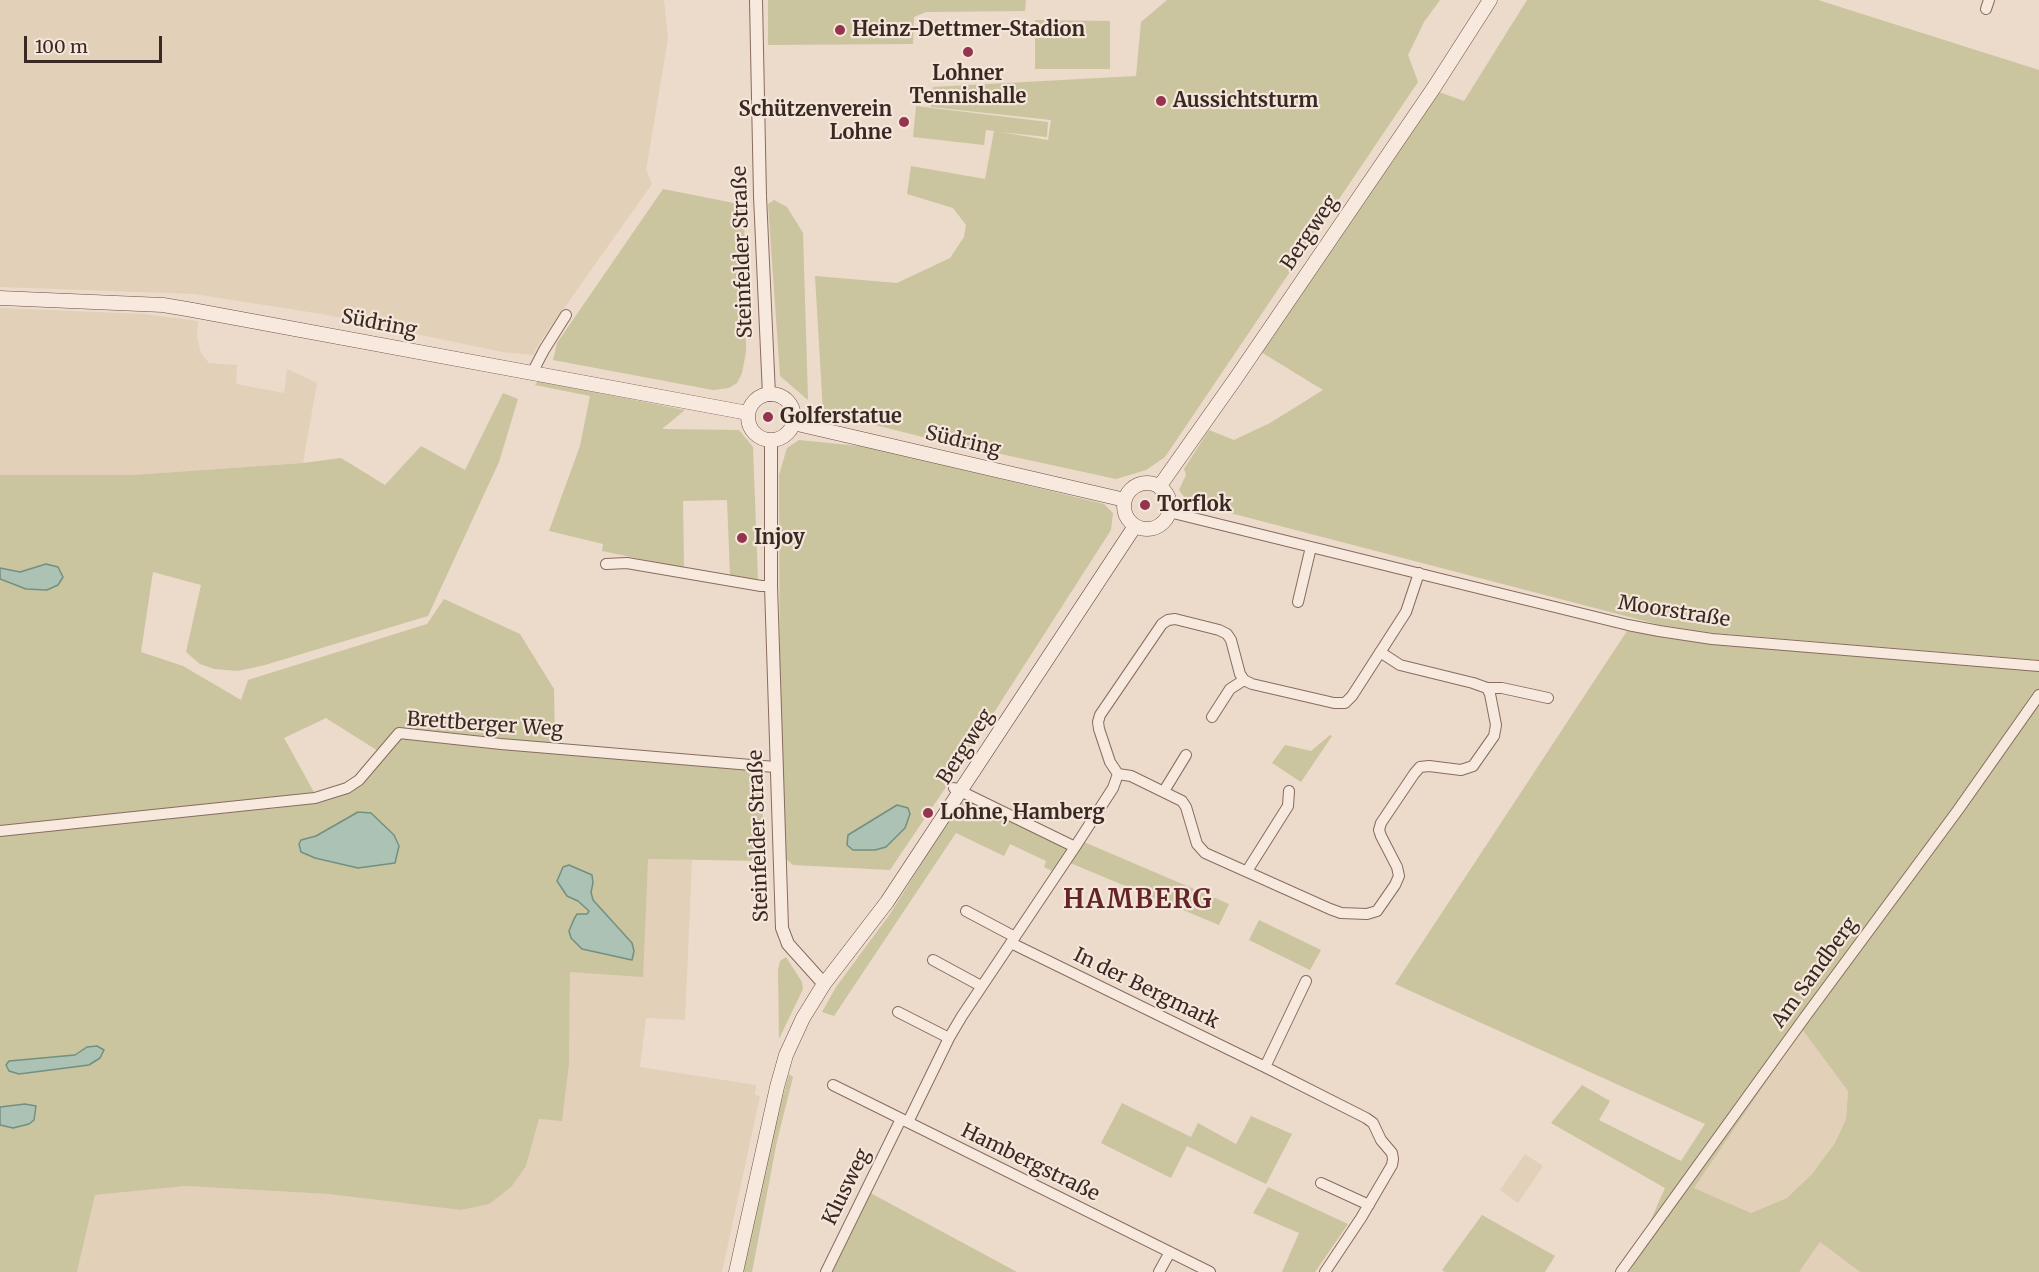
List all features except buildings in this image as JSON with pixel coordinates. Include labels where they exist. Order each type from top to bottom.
[{"type":"main road","name":"Bergweg","points":[[1159,487],[1435,86],[1490,0]]},
{"type":"main road","name":"Südring","points":[[0,298],[163,305],[748,413]]},
{"type":"main road","points":[[769,395],[780,396],[789,403],[793,412],[793,423],[785,435],[771,440],[755,434],[749,425],[748,413],[754,401],[769,395]]},
{"type":"main road","name":"Südring","points":[[793,423],[1125,500]]},
{"type":"main road","points":[[1152,484],[1159,487],[1169,499],[1169,512],[1162,524],[1152,529],[1135,526],[1124,513],[1128,492],[1138,485],[1152,484]]},
{"type":"main road","name":"Bergweg","points":[[824,984],[887,902],[957,790],[1135,526]]},
{"type":"main road","points":[[736,1272],[786,1055],[803,1018],[824,984]]},
{"type":"street","name":"Steinfelder Straße","points":[[756,0],[760,196],[769,395]]},
{"type":"street","points":[[532,373],[566,315]]},
{"type":"street","name":"Steinfelder Straße","points":[[771,440],[771,586],[782,928],[788,944],[824,984]]},
{"type":"street","name":"Moorstraße","points":[[1169,512],[1628,625],[1702,637],[2039,666]]},
{"type":"street","points":[[1298,602],[1311,547]]},
{"type":"street","points":[[606,564],[627,563],[771,586]]},
{"type":"street","points":[[1419,573],[1406,612],[1352,696],[1345,703],[1334,703],[1252,684],[1244,680],[1240,674],[1231,640],[1227,634],[1219,630],[1168,620],[1162,624],[1098,722],[1110,762],[1118,774],[1131,776],[1178,798],[1186,807],[1200,849],[1330,909],[1341,913],[1367,915],[1377,911],[1399,876],[1397,867],[1381,836],[1379,830],[1381,823],[1420,767],[1461,770],[1473,766],[1496,730],[1490,694],[1486,688]]},
{"type":"street","points":[[1380,652],[1400,664],[1486,688],[1502,687],[1548,698]]},
{"type":"street","points":[[1212,717],[1230,688],[1244,680]]},
{"type":"street","name":"Am Sandberg","points":[[1621,1272],[1958,810],[2039,695]]},
{"type":"street","name":"Brettberger Weg","points":[[0,831],[315,798],[347,788],[358,780],[399,733],[776,767]]},
{"type":"street","points":[[1164,791],[1186,755]]},
{"type":"street","points":[[904,1120],[949,1038],[1113,788],[1118,774]]},
{"type":"street","points":[[957,790],[1075,847]]},
{"type":"street","points":[[1247,871],[1288,806],[1289,791]]},
{"type":"street","name":"In der Bergmark","points":[[966,911],[1013,940],[1373,1123],[1381,1140],[1392,1153],[1393,1159],[1388,1173],[1369,1205],[1325,1272]]},
{"type":"street","points":[[933,960],[981,987]]},
{"type":"street","points":[[1265,1067],[1306,981]]},
{"type":"street","points":[[898,1012],[949,1038]]},
{"type":"street","name":"Hambergstraße","points":[[833,1085],[1210,1272]]},
{"type":"street","name":"Klusweg","points":[[826,1272],[904,1120]]},
{"type":"street","points":[[1321,1183],[1369,1205]]},
{"type":"street","points":[[1159,1272],[1170,1252]]},
{"type":"shaded area","points":[[0,0],[664,0],[668,38],[646,170],[652,184],[533,355],[502,352],[322,314],[194,294],[0,287]]},
{"type":"shaded area","name":"Heinz-Dettmer-Stadion","points":[[768,0],[1026,0],[1025,11],[926,12],[914,17],[913,44],[768,45]]},
{"type":"shaded area","points":[[1167,0],[1440,0],[1424,22],[1408,55],[1418,82],[1165,457],[1146,470],[1116,479],[927,438],[823,412],[815,276],[897,283],[950,258],[964,237],[966,225],[953,208],[907,194],[911,166],[985,179],[994,131],[986,130],[984,145],[913,137],[916,106],[1048,122],[1047,137],[1000,132],[1048,140],[1051,120],[931,107],[933,87],[1136,76],[1141,22]]},
{"type":"shaded area","points":[[1527,0],[1818,0],[2039,70],[2039,660],[1713,633],[1660,625],[1188,502],[1179,490],[1186,475],[1184,469],[1209,430],[1234,440],[1270,423],[1323,390],[1261,352],[1436,91],[1464,101]]},
{"type":"shaded area","points":[[1035,20],[1110,21],[1110,69],[1035,69]]},
{"type":"shaded area","points":[[663,189],[744,205],[746,352],[742,373],[737,383],[729,388],[713,390],[553,360],[557,343]]},
{"type":"shaded area","points":[[774,200],[787,207],[803,233],[808,400],[780,376],[768,204]]},
{"type":"shaded area","points":[[0,308],[144,314],[198,321],[197,337],[201,353],[209,363],[237,365],[236,384],[284,393],[287,369],[317,383],[303,463],[132,475],[0,475]]},
{"type":"shaded area","points":[[538,381],[685,410],[662,429],[739,430],[753,447],[758,580],[730,575],[727,500],[683,501],[684,568],[602,551],[603,544],[549,531],[580,446],[590,396],[535,385]]},
{"type":"shaded area","points":[[503,393],[518,399],[499,462],[428,616],[265,665],[238,671],[214,669],[200,664],[186,652],[201,585],[153,572],[141,652],[183,666],[241,700],[248,680],[427,624],[444,599],[520,634],[554,689],[555,744],[397,729],[378,751],[326,718],[284,738],[315,794],[270,800],[271,809],[316,802],[349,792],[401,737],[747,770],[763,780],[762,861],[648,859],[643,977],[570,972],[569,1064],[562,1121],[539,1119],[526,1166],[511,1187],[489,1204],[461,1210],[328,1194],[185,1186],[95,1195],[77,1272],[0,1272],[0,475],[132,475],[303,463],[341,458],[385,485],[421,446],[465,470]],"holes":[[[358,812],[398,854],[394,863],[358,868],[315,858],[301,852],[301,840],[316,836]],[[593,883],[591,892],[593,900],[632,943],[632,960],[582,949],[577,914],[587,914],[589,911],[578,901]]]},
{"type":"shaded area","points":[[799,440],[869,447],[1104,504],[1113,513],[1111,530],[950,781],[890,870],[793,865],[784,857],[780,758],[779,475],[787,448]]},
{"type":"shaded area","points":[[46,564],[58,567],[63,577],[58,585],[47,590],[26,589],[0,579],[0,568],[20,572]]},
{"type":"shaded area","points":[[1627,631],[1712,644],[2039,671],[2039,1272],[1860,1272],[1820,1242],[1799,1272],[1629,1272],[1651,1238],[1649,1224],[1665,1188],[1551,1123],[1582,1085],[1610,1101],[1599,1120],[1681,1161],[1705,1124],[1395,984]],"holes":[[[1802,1029],[1848,1091],[1846,1119],[1835,1143],[1812,1174],[1787,1198],[1751,1213],[1694,1188]]]},
{"type":"shaded area","points":[[1330,735],[1332,736],[1301,782],[1272,763],[1285,745],[1311,751]]},
{"type":"shaded area","points":[[963,797],[1075,851],[1084,842],[1229,904],[1219,925],[1063,860],[1054,872],[1044,867],[1046,861],[1010,844],[1004,856],[956,833],[834,1016],[822,1012],[836,987],[890,914]]},
{"type":"shaded area","points":[[897,805],[908,808],[910,814],[905,828],[886,847],[875,850],[853,850],[847,845],[848,835]]},
{"type":"shaded area","points":[[358,812],[371,813],[394,835],[399,846],[395,863],[358,868],[315,858],[301,852],[299,844],[301,840],[316,836]]},
{"type":"shaded area","points":[[648,859],[692,860],[685,1020],[646,1018],[640,1067],[756,1085],[755,1095],[760,1096],[722,1272],[77,1272],[95,1195],[185,1186],[328,1194],[461,1210],[526,1166],[539,1119],[562,1120],[569,1064],[570,972]]},
{"type":"shaded area","points":[[569,865],[592,875],[593,900],[632,943],[634,951],[632,960],[582,949],[571,938],[569,931],[577,914],[587,914],[589,911],[578,901],[567,896],[557,881],[563,867]]},
{"type":"shaded area","points":[[1259,920],[1321,950],[1310,970],[1249,940]]},
{"type":"shaded area","points":[[786,957],[802,982],[803,989],[779,1039],[778,970],[780,961]]},
{"type":"shaded area","points":[[1802,1028],[1848,1091],[1846,1119],[1835,1143],[1812,1174],[1787,1198],[1751,1213],[1694,1188]]},
{"type":"shaded area","points":[[97,1046],[104,1050],[100,1058],[89,1065],[19,1074],[9,1071],[6,1065],[9,1061],[75,1055],[87,1047]]},
{"type":"shaded area","points":[[789,1074],[793,1077],[777,1141],[752,1272],[741,1272],[765,1160]]},
{"type":"shaded area","points":[[1122,1103],[1191,1137],[1198,1123],[1236,1144],[1251,1116],[1292,1134],[1266,1184],[1187,1146],[1171,1178],[1101,1143]]},
{"type":"shaded area","points":[[25,1104],[36,1106],[34,1120],[29,1124],[13,1128],[0,1125],[0,1107]]},
{"type":"shaded area","points":[[1525,1154],[1543,1166],[1518,1203],[1500,1190]]},
{"type":"shaded area","points":[[1268,1187],[1348,1224],[1315,1272],[1282,1272],[1299,1233],[1253,1213]]},
{"type":"shaded area","points":[[863,1189],[1017,1272],[820,1272]]},
{"type":"shaded area","points":[[1482,1215],[1555,1256],[1545,1272],[1445,1272],[1442,1270]]},
{"type":"shaded area","points":[[1820,1242],[1860,1272],[1799,1272]]},
{"type":"place","name":"Heinz-Dettmer-Stadion","points":[[840,30]]},
{"type":"place","name":"Lohner Tennishalle","points":[[968,52]]},
{"type":"place","name":"Aussichtsturm","points":[[1161,101]]},
{"type":"place","name":"Schützenverein Lohne","points":[[904,122]]},
{"type":"place","name":"Golferstatue","points":[[768,417]]},
{"type":"place","name":"Torflok","points":[[1145,505]]},
{"type":"place","name":"Injoy","points":[[742,538]]},
{"type":"place","name":"Lohne, Hamberg","points":[[928,813]]},
{"type":"district","name":"HAMBERG","points":[[1138,901]]}]
